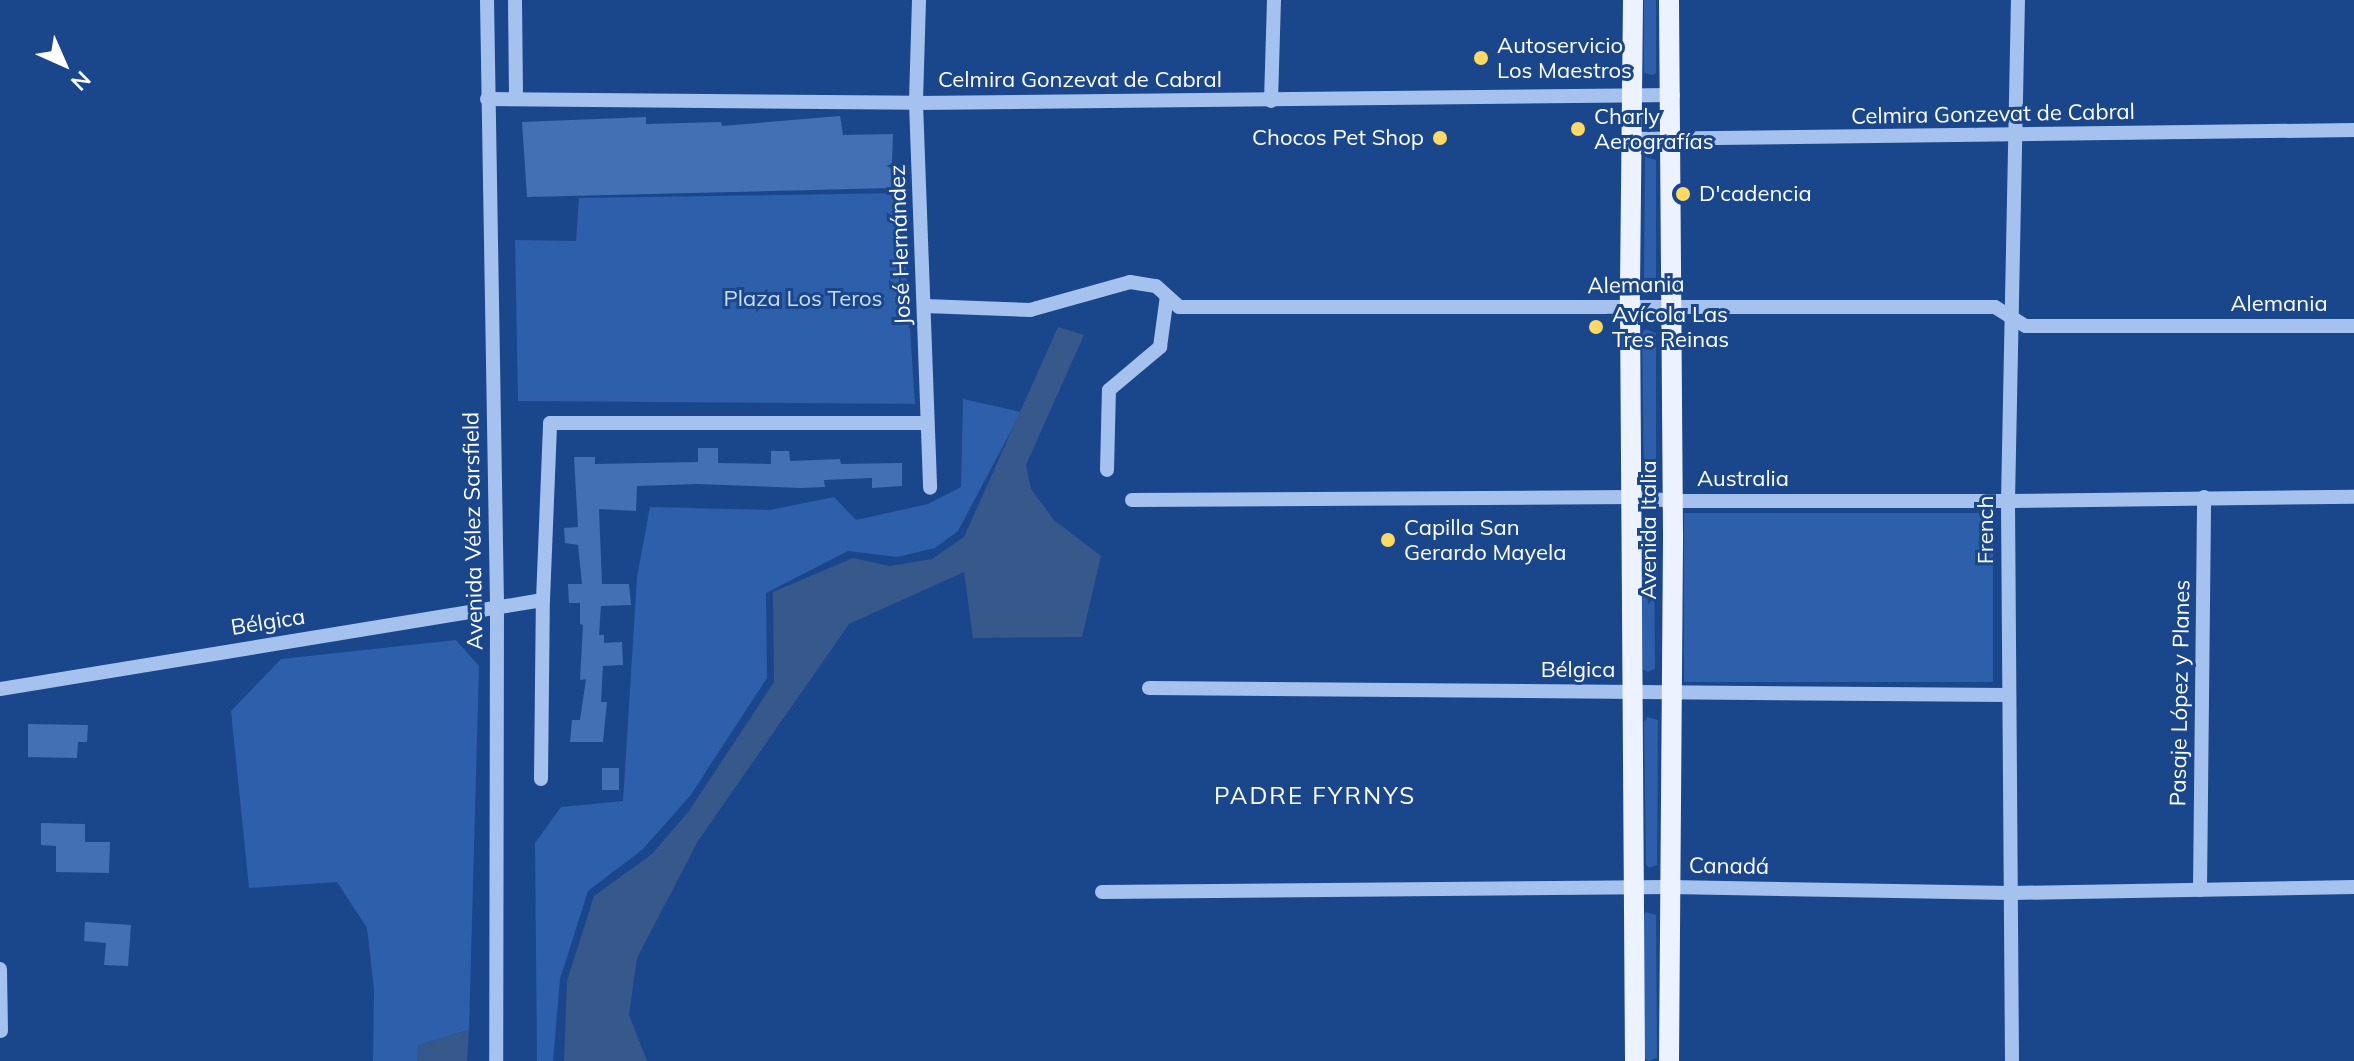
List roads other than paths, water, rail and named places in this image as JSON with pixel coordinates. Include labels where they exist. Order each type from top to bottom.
[{"type":"main road","name":"Avenida Italia","points":[[1633,0],[1630,307],[1635,1061]]},
{"type":"main road","name":"Avenida Italia","points":[[1669,0],[1673,95],[1673,693],[1669,1061]]},
{"type":"street","name":"Avenida Vélez Sarsfield","points":[[487,0],[497,606],[496,1061]]},
{"type":"street","points":[[515,0],[516,97]]},
{"type":"street","name":"José Hernández","points":[[919,0],[916,103],[930,488]]},
{"type":"street","points":[[1271,101],[1274,0]]},
{"type":"street","name":"French","points":[[2012,1061],[2008,501],[2018,0]]},
{"type":"street","name":"Celmira Gonzevat de Cabral","points":[[487,99],[916,103],[1673,95]]},
{"type":"street","name":"Celmira Gonzevat de Cabral","points":[[1632,139],[2354,130]]},
{"type":"street","name":"Alemania","points":[[925,306],[1030,310],[1130,282],[1156,286],[1179,307],[1995,307],[2026,326],[2354,326]]},
{"type":"street","points":[[1107,470],[1109,390],[1160,347],[1167,296]]},
{"type":"street","points":[[541,779],[543,600],[550,423],[927,423]]},
{"type":"street","name":"Australia","points":[[1132,500],[1633,497],[1673,501],[2008,501],[2354,497]]},
{"type":"street","name":"Pasaje López y Planes","points":[[2200,890],[2204,497]]},
{"type":"street","name":"Bélgica","points":[[0,689],[543,600]]},
{"type":"street","name":"Bélgica","points":[[1149,688],[2008,695]]},
{"type":"street","name":"Canadá","points":[[1102,892],[1670,887],[2012,893],[2354,887]]},
{"type":"street","points":[[0,969],[1,1031]]},
{"type":"place","name":"Autoservicio Los Maestros","points":[[1481,58]]},
{"type":"place","name":"Charly Aerografías","points":[[1578,129]]},
{"type":"place","name":"Chocos Pet Shop","points":[[1440,138]]},
{"type":"place","name":"D'cadencia","points":[[1683,194]]},
{"type":"place","name":"Avícola Las Tres Reinas","points":[[1596,327]]},
{"type":"place","name":"Capilla San Gerardo Mayela","points":[[1388,540]]},
{"type":"district","name":"PADRE FYRNYS","points":[[1315,796]]},
{"type":"park label","name":"Plaza Los Teros","points":[[803,299]]}]
